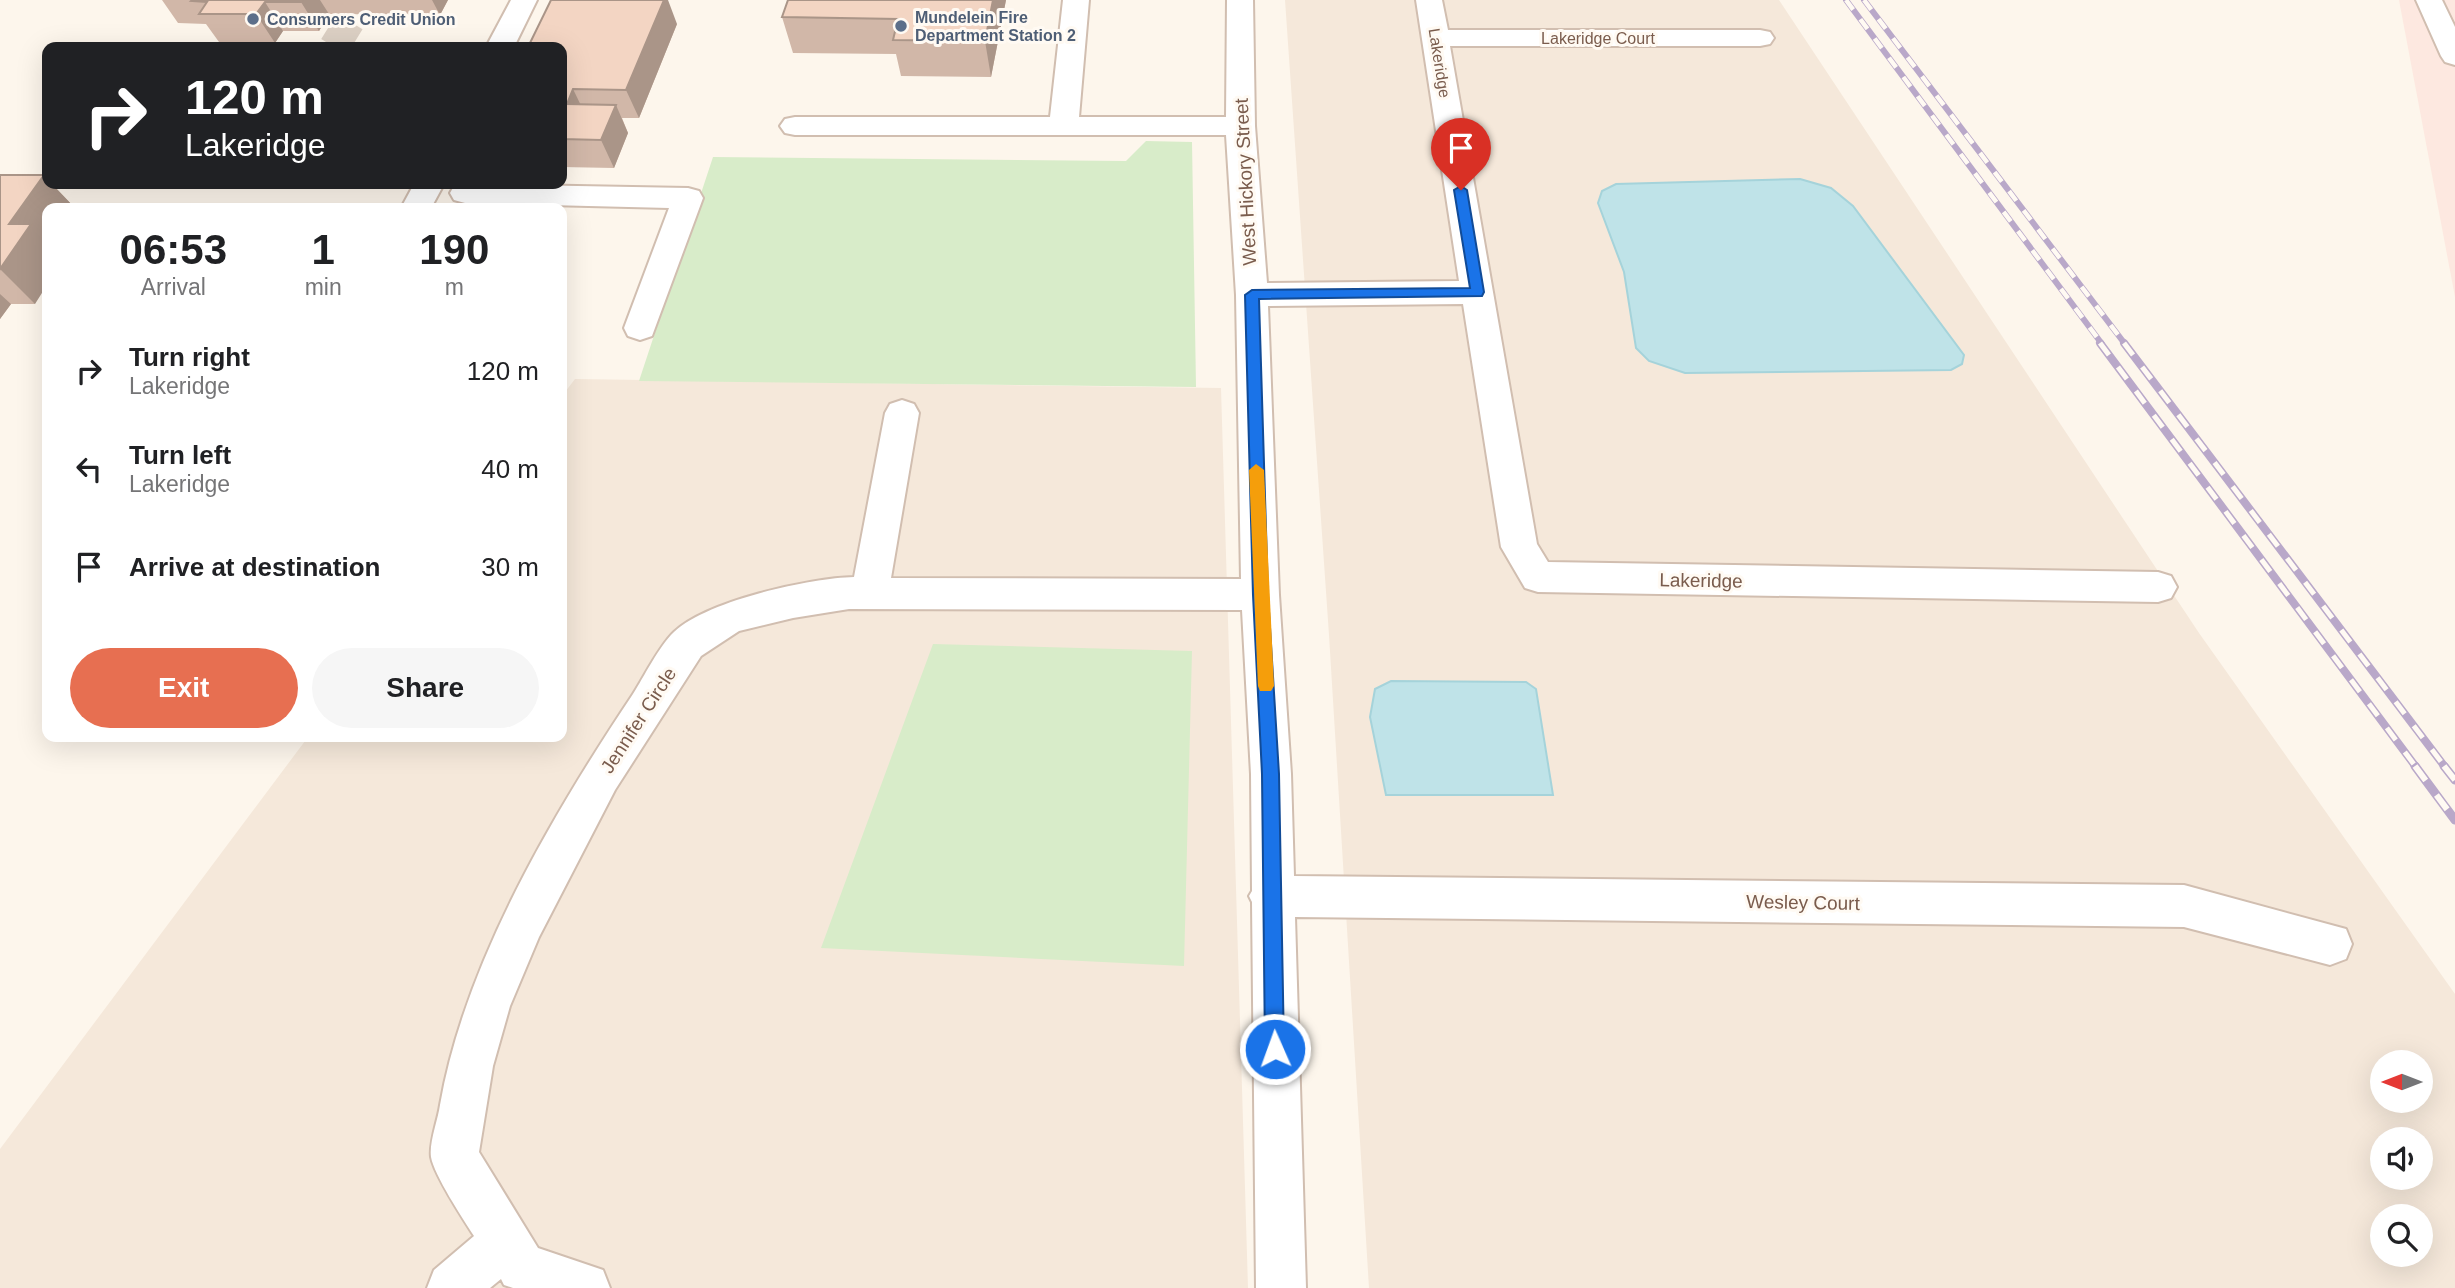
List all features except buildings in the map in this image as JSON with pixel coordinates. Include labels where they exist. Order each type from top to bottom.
[{"type":"street","points":[[503,42],[524,0]]},
{"type":"street","points":[[1064,126],[1076,0]]},
{"type":"street","name":"West Hickory Street","points":[[1240,0],[1240,126],[1252,295],[1260,595],[1271,774],[1271,896],[1280,1288]]},
{"type":"street","name":"Lakeridge","points":[[1429,0],[1519,547],[1538,577],[2158,587]]},
{"type":"street","points":[[2430,0],[2455,56]]},
{"type":"street","name":"Lakeridge Court","points":[[1436,38],[1760,38]]},
{"type":"street","points":[[795,126],[1240,126]]},
{"type":"street","points":[[464,195],[688,198],[640,328]]},
{"type":"street","points":[[1252,295],[1477,292]]},
{"type":"street","points":[[870,593],[902,413]]},
{"type":"street","name":"Jennifer Circle","points":[[585,1288],[522,1267],[455,1156],[470,1066],[488,1004],[523,924],[601,778],[687,644],[729,618],[793,601],[849,593],[1260,595]]},
{"type":"street","name":"Wesley Court","points":[[1271,896],[2184,905],[2330,944]]},
{"type":"street","points":[[452,1288],[505,1242]]},
{"type":"shaded area","points":[[1285,0],[1779,0],[2199,633],[2455,994],[2455,1288],[1369,1288],[1329,635]]},
{"type":"shaded area","points":[[2399,0],[2455,0],[2455,297]]},
{"type":"shaded area","points":[[575,379],[1221,388],[1248,1288],[0,1288],[0,1149],[304,742],[567,742],[567,389]]},
{"type":"green space","points":[[1146,141],[1192,142],[1196,387],[639,381],[713,157],[1126,161]]},
{"type":"green space","points":[[933,644],[1192,651],[1184,966],[821,948]]},
{"type":"water","points":[[1800,179],[1831,188],[1853,206],[1964,355],[1962,364],[1951,370],[1685,373],[1649,361],[1636,348],[1624,272],[1598,203],[1602,191],[1616,184]]},
{"type":"water","points":[[1391,681],[1526,682],[1536,689],[1553,795],[1386,795],[1370,717],[1375,689]]},
{"type":"tunnel","points":[[337,42],[363,0]]},
{"type":"railway","points":[[1846,0],[2102,344]]},
{"type":"railway","points":[[1864,0],[2125,344]]},
{"type":"railway","points":[[2100,343],[2416,767]]},
{"type":"railway","points":[[2124,343],[2445,767]]},
{"type":"railway","points":[[2415,766],[2455,820]]},
{"type":"railway","points":[[2444,766],[2455,780]]},
{"type":"slow traffic","points":[[1256,470],[1266,686]]},
{"type":"place","name":"Consumers Credit Union","points":[[253,19]]},
{"type":"place","name":"Mundelein Fire Department Station 2","points":[[901,26]]},
{"type":"route","points":[[1275,1049],[1271,774],[1260,595],[1252,295],[1477,292],[1461,190]]}]
